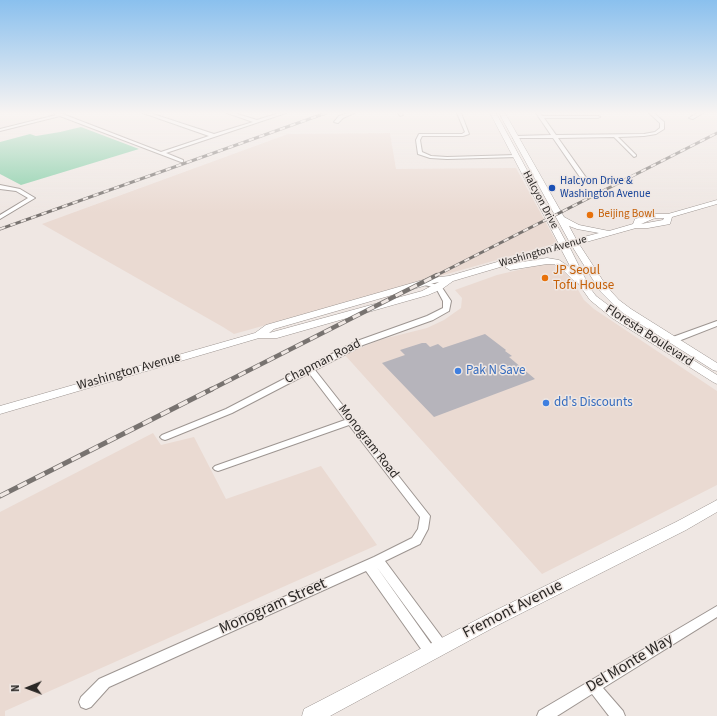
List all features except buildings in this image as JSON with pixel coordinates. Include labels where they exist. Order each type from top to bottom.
[{"type":"main road","name":"Halcyon Drive","points":[[511,146],[564,245]]},
{"type":"main road","name":"Halcyon Drive","points":[[520,146],[575,242]]},
{"type":"main road","name":"Washington Avenue","points":[[259,335],[270,326],[433,280],[450,279],[483,270],[575,242],[636,226],[648,226],[666,222],[668,216],[717,202]]},
{"type":"main road","points":[[562,219],[577,227],[611,233]]},
{"type":"main road","name":"Floresta Boulevard","points":[[575,242],[598,283],[616,302],[717,368]]},
{"type":"main road","name":"Floresta Boulevard","points":[[564,245],[586,289],[593,298],[616,316],[717,380]]},
{"type":"main road","points":[[483,270],[535,264],[547,261],[556,262],[571,272],[586,289]]},
{"type":"main road","name":"Washington Avenue","points":[[0,410],[259,335],[273,336],[425,292],[439,287],[450,279]]},
{"type":"main road","name":"Fremont Avenue","points":[[311,716],[494,619],[681,526],[717,505]]},
{"type":"street","points":[[142,146],[181,161]]},
{"type":"street","points":[[162,154],[184,146]]},
{"type":"street","points":[[419,146],[420,153],[430,157],[516,156]]},
{"type":"street","points":[[561,146],[584,179]]},
{"type":"street","points":[[625,146],[634,156]]},
{"type":"street","points":[[0,187],[18,190],[32,198],[0,217]]},
{"type":"street","points":[[423,283],[439,287]]},
{"type":"street","name":"Chapman Road","points":[[165,437],[229,411],[360,343],[430,318],[446,309],[447,301],[439,287]]},
{"type":"street","points":[[673,340],[717,322]]},
{"type":"street","name":"Monogram Road","points":[[310,369],[425,516]]},
{"type":"street","points":[[218,468],[351,421]]},
{"type":"street","name":"Monogram Street","points":[[86,702],[104,683],[373,563],[416,541],[423,529],[425,516]]},
{"type":"street","points":[[373,563],[436,650]]},
{"type":"street","name":"Del Monte Way","points":[[544,716],[716,612]]},
{"type":"street","points":[[593,686],[618,716]]},
{"type":"shaded area","points":[[254,146],[392,146],[396,169],[516,168],[557,243],[234,334],[42,224]]},
{"type":"shaded area","points":[[549,264],[560,266],[567,271],[584,300],[594,309],[717,391],[717,485],[542,574],[344,354],[383,339],[427,328],[444,320],[461,308],[462,298],[455,290],[497,275]]},
{"type":"shaded area","points":[[153,433],[161,445],[194,437],[226,499],[321,466],[377,545],[5,711],[5,716],[0,716],[0,512]]},
{"type":"green space","points":[[0,146],[132,146],[139,149],[21,185],[0,174]]},
{"type":"railway","points":[[0,229],[232,146]]},
{"type":"railway","points":[[435,276],[691,146]]},
{"type":"railway","points":[[210,390],[437,275]]},
{"type":"railway","points":[[0,496],[212,389]]},
{"type":"place","name":"Halcyon Drive & Washington Avenue","points":[[552,188]]},
{"type":"place","name":"Beijing Bowl","points":[[590,215]]},
{"type":"place","name":"JP Seoul Tofu House","points":[[545,278]]},
{"type":"place","name":"Pak N Save","points":[[458,371]]},
{"type":"place","name":"dd's Discounts","points":[[546,403]]}]
